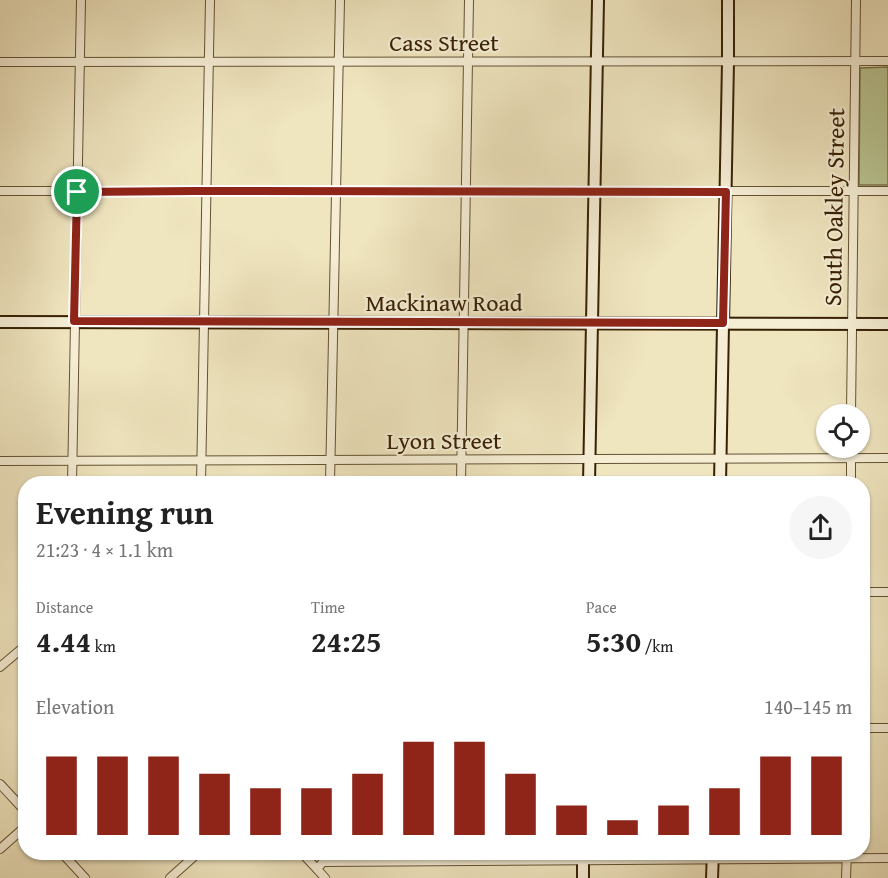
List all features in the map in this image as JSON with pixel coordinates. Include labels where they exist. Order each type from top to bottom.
[{"type":"main road","points":[[590,476],[598,0]]},
{"type":"main road","points":[[720,476],[728,0]]},
{"type":"main road","name":"Mackinaw Road","points":[[0,322],[888,324]]},
{"type":"main road","points":[[583,860],[583,878]]},
{"type":"main road","points":[[712,878],[713,860]]},
{"type":"street","points":[[72,476],[81,0]]},
{"type":"street","points":[[201,476],[210,0]]},
{"type":"street","points":[[330,476],[340,0]]},
{"type":"street","points":[[461,476],[469,0]]},
{"type":"street","name":"South Oakley Street","points":[[851,404],[856,0]]},
{"type":"street","name":"Cass Street","points":[[0,62],[888,61]]},
{"type":"street","points":[[0,191],[888,191]]},
{"type":"street","name":"Lyon Street","points":[[0,461],[816,458]]},
{"type":"street","points":[[850,476],[851,458]]},
{"type":"street","name":"Lyon Street","points":[[870,458],[888,458]]},
{"type":"street","points":[[870,592],[888,592]]},
{"type":"street","points":[[0,667],[18,652]]},
{"type":"street","points":[[870,728],[888,728]]},
{"type":"street","points":[[0,784],[18,803]]},
{"type":"street","points":[[0,849],[18,833]]},
{"type":"street","points":[[870,857],[888,858]]},
{"type":"street","points":[[69,860],[85,878]]},
{"type":"street","points":[[170,878],[190,860]]},
{"type":"street","points":[[309,860],[325,878]]},
{"type":"street","points":[[317,869],[323,862],[366,860]]},
{"type":"street","points":[[846,878],[847,860]]},
{"type":"green space","points":[[888,67],[888,185],[859,185],[860,68]]},
{"type":"route","points":[[77,192],[726,192],[723,323],[74,321],[77,192]]}]
